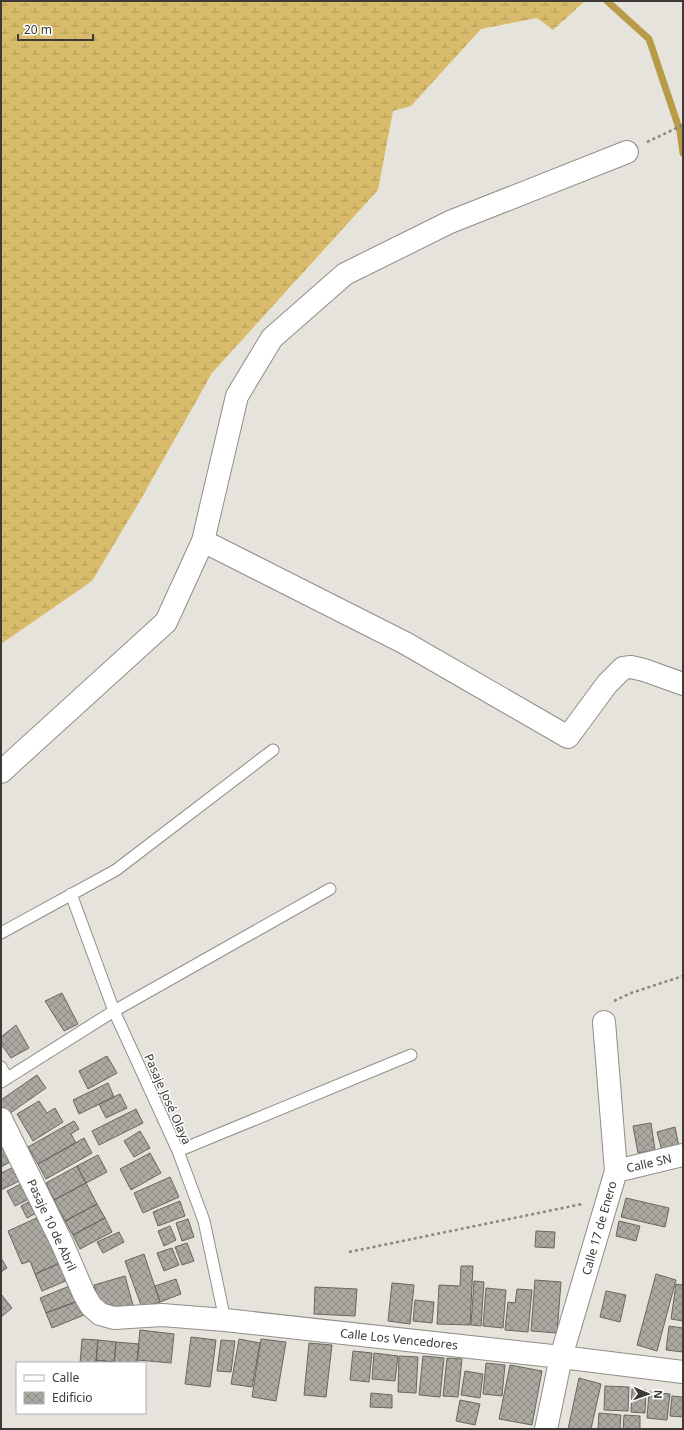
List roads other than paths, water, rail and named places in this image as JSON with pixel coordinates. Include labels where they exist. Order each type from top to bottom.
[{"type":"street","points":[[1,772],[166,622],[203,540],[237,396],[272,338],[345,274],[450,222],[627,152]]},
{"type":"street","points":[[203,540],[406,643],[568,737],[607,684],[623,668],[644,670],[683,684]]},
{"type":"street","name":"Calle 17 de Enero","points":[[546,1429],[561,1357],[616,1171],[604,1022]]},
{"type":"street","name":"Pasaje 10 de Abril","points":[[1,1119],[62,1242],[84,1294],[91,1306],[100,1314],[114,1318]]},
{"type":"street","name":"Calle SN","points":[[616,1171],[683,1155]]},
{"type":"street","name":"Calle Los Vencedores","points":[[114,1318],[162,1315],[224,1320],[683,1372]]},
{"type":"lane","points":[[1,933],[116,870],[273,750]]},
{"type":"lane","points":[[1,1067],[4,1080],[114,1011],[330,889]]},
{"type":"lane","name":"Pasaje José Olaya","points":[[71,894],[114,1011],[178,1151],[204,1220],[224,1320]]},
{"type":"lane","points":[[178,1151],[410,1055]]},
{"type":"waterway","points":[[607,1],[649,39],[680,131],[683,153]]}]
